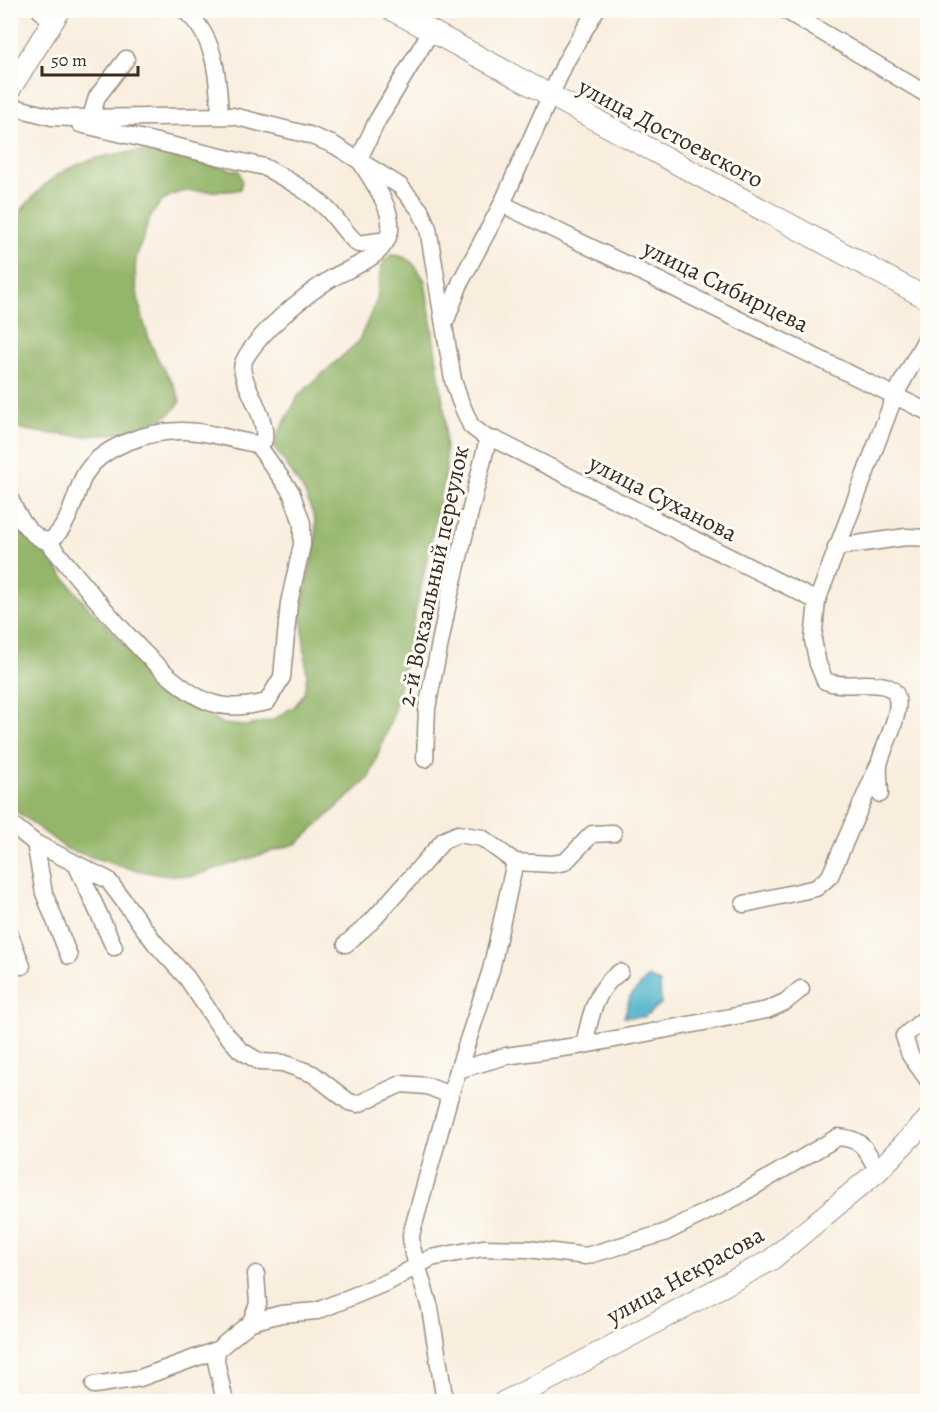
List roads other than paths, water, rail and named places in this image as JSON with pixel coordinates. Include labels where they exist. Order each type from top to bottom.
[{"type":"main road","name":"улица Достоевского","points":[[392,10],[927,299]]},
{"type":"main road","points":[[13,81],[51,14]]},
{"type":"main road","name":"улица Некрасова","points":[[504,1401],[558,1375],[756,1269],[878,1171],[927,1119]]},
{"type":"street","points":[[184,10],[196,20],[208,41],[218,83],[220,115]]},
{"type":"street","points":[[445,321],[461,281],[502,204],[566,62],[596,10]]},
{"type":"street","points":[[785,10],[927,95]]},
{"type":"street","points":[[48,542],[62,530],[84,476],[92,463],[101,455],[121,445],[169,431],[185,430],[257,444],[264,440],[263,420],[244,380],[242,366],[249,351],[296,304],[333,278],[377,253],[387,240],[389,218],[359,159],[377,121],[431,31]]},
{"type":"street","points":[[91,117],[97,97],[126,59]]},
{"type":"street","name":"2-й Вокзальный переулок","points":[[10,106],[52,117],[220,115],[309,135],[334,145],[359,159],[400,186],[420,210],[428,228],[453,380],[471,426],[488,439],[449,598],[427,708],[425,759]]},
{"type":"street","points":[[52,117],[264,167],[289,180],[329,211],[358,244],[387,240]]},
{"type":"street","name":"улица Сибирцева","points":[[502,204],[895,394],[927,412]]},
{"type":"street","points":[[744,904],[816,888],[830,876],[890,738],[898,704],[894,692],[885,686],[836,685],[825,681],[818,664],[813,640],[817,601],[836,547],[895,394],[927,335]]},
{"type":"street","name":"улица Суханова","points":[[488,439],[817,601]]},
{"type":"street","points":[[10,499],[29,530],[37,538],[48,542],[101,606],[177,683],[211,703],[242,707],[267,702],[282,677],[289,603],[302,544],[302,523],[291,492],[257,444]]},
{"type":"street","points":[[836,547],[906,537],[927,538]]},
{"type":"street","points":[[879,764],[880,794]]},
{"type":"street","points":[[10,823],[35,843],[108,880],[155,943],[187,978],[219,1026],[240,1050],[260,1062],[283,1064],[313,1074],[349,1102],[358,1104],[401,1084],[427,1086],[450,1095]]},
{"type":"street","points":[[346,944],[372,921],[444,840],[458,834],[482,838],[515,862],[565,862],[592,834],[613,833]]},
{"type":"street","points":[[35,843],[44,893],[69,956]]},
{"type":"street","points":[[445,1401],[430,1308],[412,1248],[414,1217],[450,1095],[491,970],[515,862]]},
{"type":"street","points":[[77,866],[114,947]]},
{"type":"street","points":[[10,935],[22,966]]},
{"type":"street","points":[[584,1045],[593,1008],[610,978],[620,972]]},
{"type":"street","points":[[458,1070],[506,1056],[584,1045],[767,1010],[785,1002],[801,988]]},
{"type":"street","points":[[927,1016],[904,1036],[910,1055],[927,1080]]},
{"type":"street","points":[[94,1385],[140,1378],[217,1350],[251,1322],[281,1314],[317,1311],[417,1267],[431,1258],[483,1248],[528,1249],[586,1256],[664,1233],[736,1197],[838,1137],[853,1138],[864,1147],[878,1171]]},
{"type":"street","points":[[251,1322],[258,1304],[256,1274]]},
{"type":"street","points":[[217,1350],[216,1361],[225,1401]]},
{"type":"water","points":[[648,977],[660,983],[661,1004],[644,1017],[624,1017],[630,997]]}]
